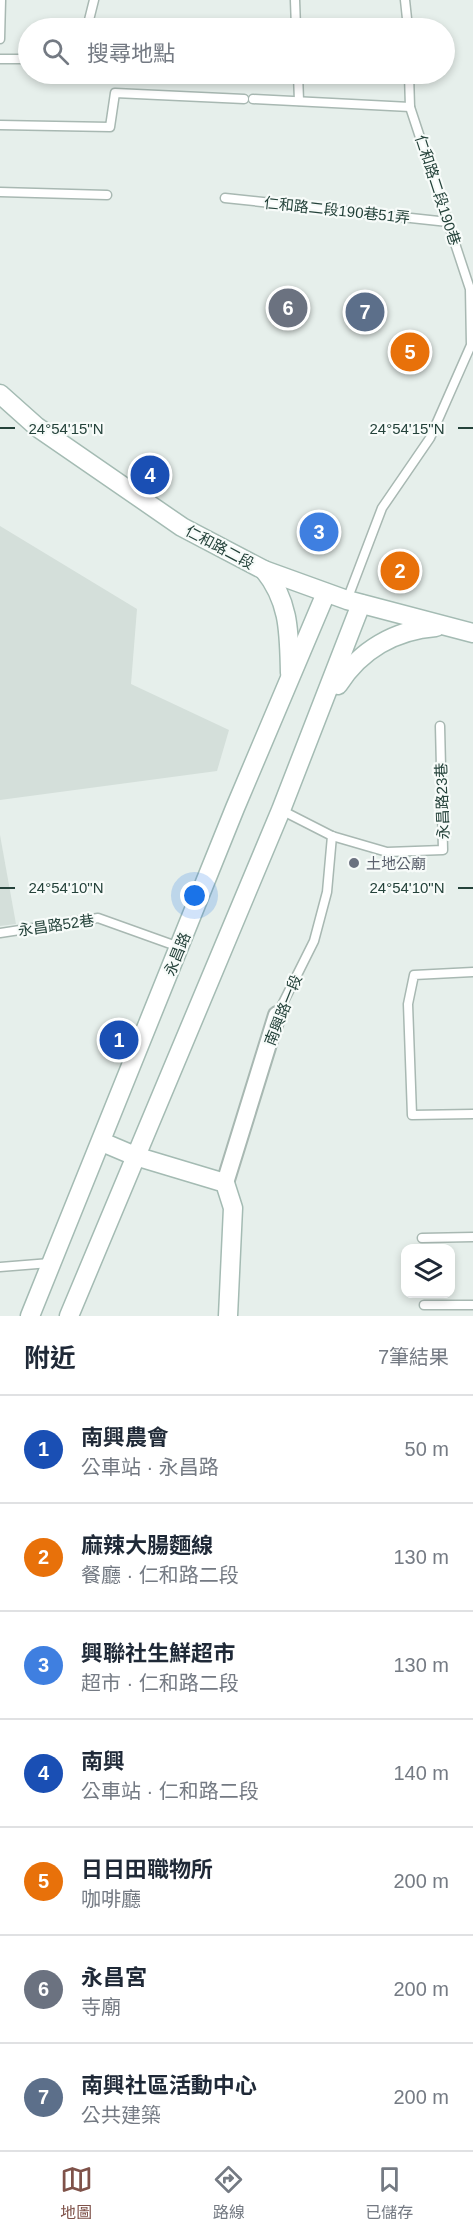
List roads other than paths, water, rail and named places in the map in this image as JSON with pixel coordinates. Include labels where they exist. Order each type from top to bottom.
[{"type":"main road","name":"仁和路二段","points":[[0,394],[37,427],[182,527],[264,570],[354,602],[473,633]]},
{"type":"main road","points":[[264,570],[277,586],[284,603],[289,625],[291,682]]},
{"type":"main road","name":"永昌路","points":[[30,1316],[235,808],[291,682],[326,593]]},
{"type":"main road","points":[[69,1316],[281,810],[315,723],[354,602]]},
{"type":"main road","points":[[315,723],[350,666],[376,646],[407,632],[446,626]]},
{"type":"main road","points":[[102,1142],[135,1156],[225,1183],[233,1208],[228,1316]]},
{"type":"street","name":"南興路一段","points":[[225,1183],[277,1015]]},
{"type":"lane","points":[[0,39],[1,0]]},
{"type":"lane","points":[[90,18],[94,0]]},
{"type":"lane","points":[[295,0],[296,18]]},
{"type":"lane","points":[[405,0],[407,18]]},
{"type":"lane","points":[[0,59],[18,59]]},
{"type":"lane","points":[[298,84],[299,101]]},
{"type":"lane","name":"仁和路二段190巷","points":[[354,602],[382,508],[430,438],[471,345],[472,299],[410,107],[409,84]]},
{"type":"lane","points":[[0,126],[110,127],[115,93],[410,107]]},
{"type":"lane","points":[[0,192],[107,195]]},
{"type":"lane","name":"仁和路二段190巷51弄","points":[[225,198],[448,222]]},
{"type":"lane","name":"永昌路23巷","points":[[281,810],[332,836],[387,852],[443,850],[440,726]]},
{"type":"lane","name":"南興路一段","points":[[277,1015],[315,941],[327,892],[332,836]]},
{"type":"lane","name":"永昌路52巷","points":[[0,933],[98,918],[180,947]]},
{"type":"lane","points":[[473,972],[414,975],[408,1004],[412,1115],[473,1114]]},
{"type":"lane","points":[[422,1238],[473,1237]]},
{"type":"lane","points":[[0,1267],[51,1263]]},
{"type":"lane","points":[[424,1305],[473,1305]]},
{"type":"place","name":"永昌宮","points":[[288,308]]},
{"type":"place","name":"南興社區活動中心","points":[[365,312]]},
{"type":"place","name":"日日田職物所","points":[[410,352]]},
{"type":"place","name":"南興","points":[[150,475]]},
{"type":"place","name":"興聯社生鮮超市","points":[[319,532]]},
{"type":"place","name":"麻辣大腸麵線","points":[[400,571]]},
{"type":"place","name":"土地公廟","points":[[354,863]]},
{"type":"place","name":"南興農會","points":[[119,1040]]}]
